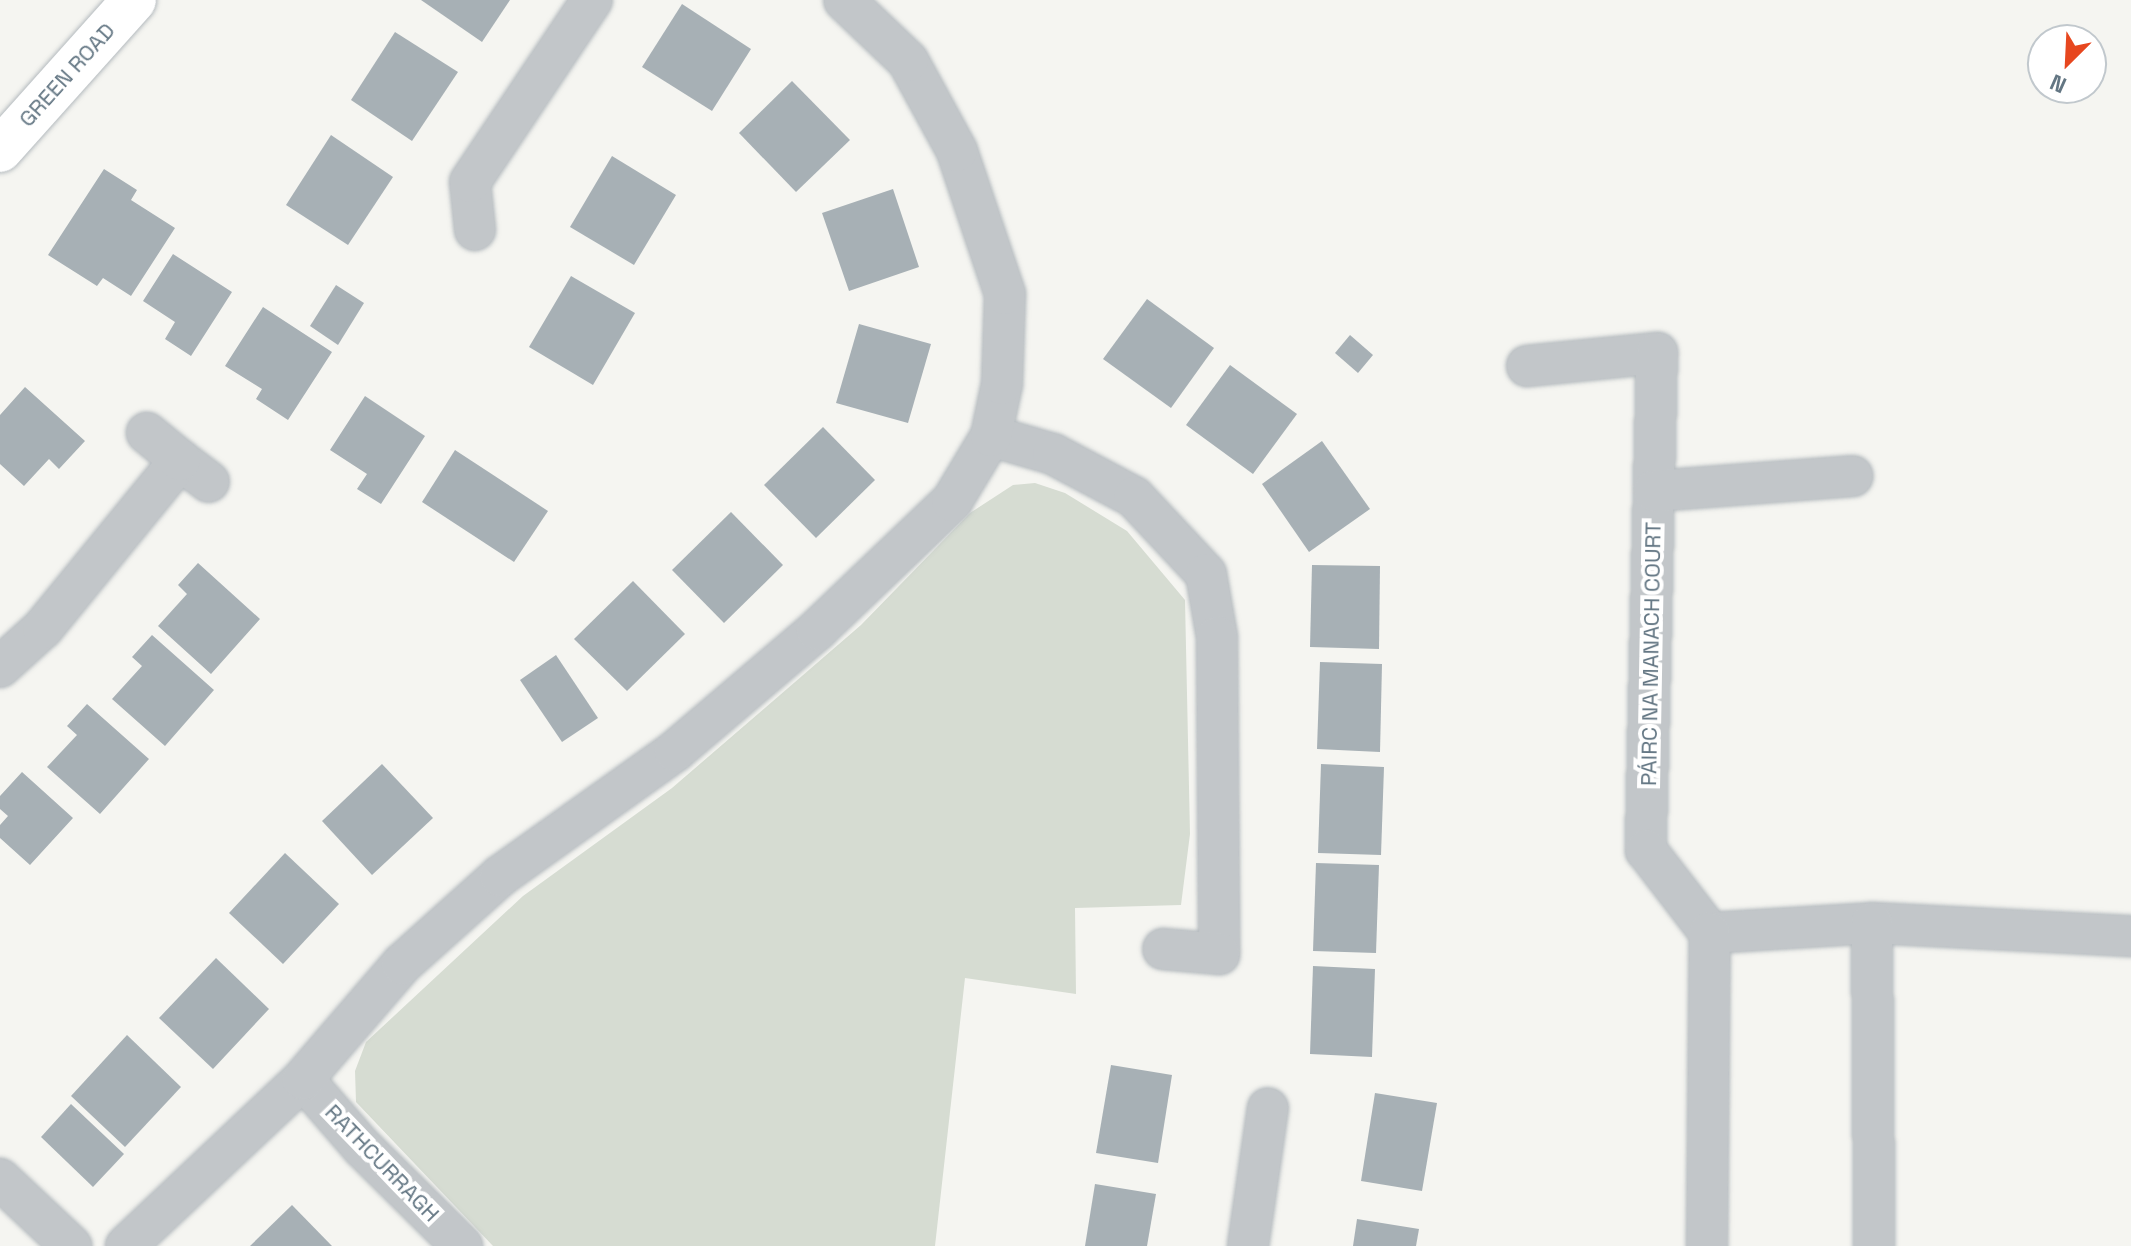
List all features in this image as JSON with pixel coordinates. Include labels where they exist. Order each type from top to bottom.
[{"type":"street","name":"GREEN ROAD","points":[[0,150],[134,0]]},
{"type":"street","points":[[475,230],[470,182],[592,0]]},
{"type":"street","points":[[126,1246],[303,1079],[402,964],[500,876],[675,751],[817,630],[952,501],[991,436],[1002,384],[1005,294],[957,151],[908,61],[844,0]]},
{"type":"street","name":"PÁIRC NA MANACH COURT","points":[[1527,366],[1657,353],[1646,850],[1710,933]]},
{"type":"street","points":[[0,667],[43,628],[195,471],[147,433]]},
{"type":"street","points":[[991,436],[1053,454],[1134,497],[1206,574],[1217,637],[1219,954],[1163,949]]},
{"type":"street","points":[[1654,491],[1852,476]]},
{"type":"street","points":[[1872,923],[1874,1246]]},
{"type":"street","points":[[1707,1246],[1710,933],[1872,923],[2131,936]]},
{"type":"street","name":"RATHCURRAGH","points":[[303,1079],[362,1147],[462,1246]]},
{"type":"street","points":[[1248,1246],[1268,1108]]},
{"type":"street","points":[[0,1179],[71,1246]]},
{"type":"shaded area","points":[[1035,483],[1065,493],[1127,531],[1185,600],[1190,834],[1181,905],[1075,908],[1076,994],[965,978],[935,1246],[493,1246],[356,1102],[355,1071],[366,1042],[523,896],[672,788],[861,625],[970,513],[1013,485]]},
{"type":"building","points":[[421,0],[510,0],[482,42]]},
{"type":"building","points":[[682,4],[751,49],[712,111],[642,67]]},
{"type":"building","points":[[395,32],[458,72],[412,141],[351,100]]},
{"type":"building","points":[[792,81],[850,140],[796,192],[739,133]]},
{"type":"building","points":[[331,135],[393,177],[348,245],[286,205]]},
{"type":"building","points":[[612,156],[676,195],[634,265],[570,227]]},
{"type":"building","points":[[104,169],[137,190],[131,200],[175,228],[131,296],[103,278],[97,286],[48,255]]},
{"type":"building","points":[[893,189],[919,267],[849,291],[822,213]]},
{"type":"building","points":[[173,254],[232,292],[191,356],[165,339],[175,322],[143,301]]},
{"type":"building","points":[[571,276],[635,313],[593,385],[529,347]]},
{"type":"building","points":[[336,285],[364,303],[338,345],[310,326]]},
{"type":"building","points":[[1147,299],[1214,348],[1171,408],[1103,359]]},
{"type":"building","points":[[263,307],[332,352],[288,420],[256,399],[262,389],[225,366]]},
{"type":"building","points":[[859,324],[931,344],[908,423],[836,403]]},
{"type":"building","points":[[1350,335],[1373,355],[1358,373],[1335,353]]},
{"type":"building","points":[[1230,365],[1297,414],[1253,474],[1186,425]]},
{"type":"building","points":[[25,387],[85,441],[59,469],[49,459],[24,486],[0,464],[0,415]]},
{"type":"building","points":[[365,396],[425,436],[381,504],[357,489],[367,474],[330,450]]},
{"type":"building","points":[[823,427],[875,480],[816,538],[764,485]]},
{"type":"building","points":[[1322,441],[1370,509],[1309,552],[1262,484]]},
{"type":"building","points":[[455,450],[548,511],[514,562],[422,502]]},
{"type":"building","points":[[731,512],[783,565],[724,623],[672,570]]},
{"type":"building","points":[[198,563],[260,619],[211,674],[158,626],[187,594],[178,585]]},
{"type":"building","points":[[1312,565],[1380,566],[1379,649],[1310,647]]},
{"type":"building","points":[[633,581],[685,634],[627,691],[574,639]]},
{"type":"building","points":[[152,635],[214,690],[165,746],[112,699],[142,666],[132,657]]},
{"type":"building","points":[[556,655],[598,718],[562,742],[520,680]]},
{"type":"building","points":[[1320,662],[1382,664],[1380,752],[1317,749]]},
{"type":"building","points":[[87,704],[149,759],[100,814],[47,767],[77,735],[67,726]]},
{"type":"building","points":[[382,764],[433,818],[372,875],[322,821]]},
{"type":"building","points":[[1321,764],[1384,767],[1381,855],[1318,853]]},
{"type":"building","points":[[22,772],[73,818],[30,865],[0,838],[0,825],[8,816],[0,809],[0,796]]},
{"type":"building","points":[[285,853],[339,904],[283,964],[229,913]]},
{"type":"building","points":[[1316,863],[1379,865],[1376,953],[1313,951]]},
{"type":"building","points":[[216,958],[269,1009],[213,1069],[159,1018]]},
{"type":"building","points":[[1313,966],[1375,969],[1372,1057],[1310,1054]]},
{"type":"building","points":[[127,1035],[181,1087],[125,1147],[71,1096]]},
{"type":"building","points":[[1111,1065],[1172,1075],[1158,1163],[1096,1153]]},
{"type":"building","points":[[1375,1093],[1437,1103],[1422,1191],[1361,1181]]},
{"type":"building","points":[[71,1104],[124,1154],[93,1187],[41,1137]]},
{"type":"building","points":[[1095,1184],[1156,1194],[1147,1246],[1085,1246]]},
{"type":"building","points":[[292,1205],[332,1246],[250,1246]]},
{"type":"building","points":[[1357,1219],[1419,1229],[1416,1246],[1353,1246]]}]
